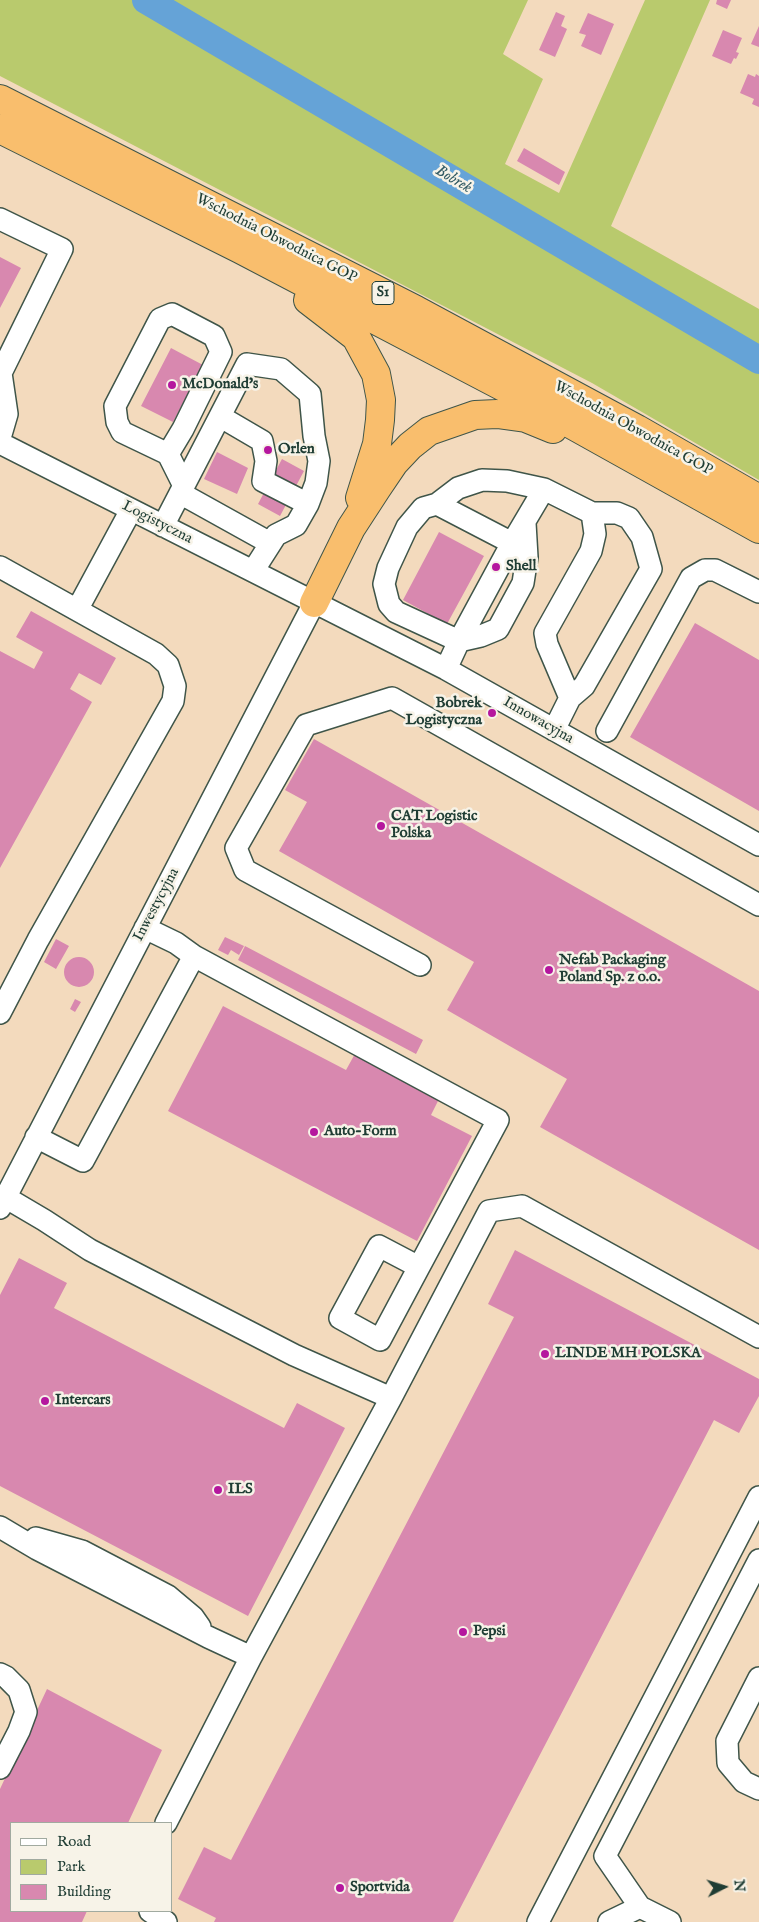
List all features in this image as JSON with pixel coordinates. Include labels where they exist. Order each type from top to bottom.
[{"type":"highway","name":"Wschodnia Obwodnica GOP","points":[[0,99],[416,310],[637,429],[759,499]]},
{"type":"highway","name":"Wschodnia Obwodnica GOP","points":[[0,129],[240,250],[515,393],[759,529]]},
{"type":"highway","points":[[240,250],[356,337],[376,374],[381,400],[377,444],[351,528]]},
{"type":"highway","points":[[314,603],[351,528],[394,463],[410,446],[429,431],[475,415],[497,414],[526,418],[658,472]]},
{"type":"street","points":[[0,219],[62,249],[1,372],[6,414],[0,438]]},
{"type":"street","points":[[253,571],[276,535],[296,525],[308,504],[316,483],[319,461],[314,436],[310,394],[281,369],[248,364],[221,352],[214,336],[172,314],[160,319],[115,406],[117,422],[122,432],[168,454],[182,490],[270,543]]},
{"type":"street","points":[[168,454],[183,429],[221,352]]},
{"type":"street","points":[[163,526],[248,364]]},
{"type":"street","points":[[221,417],[262,441],[266,462],[263,481],[308,504]]},
{"type":"street","name":"Logistyczna","points":[[0,443],[314,603]]},
{"type":"street","points":[[525,523],[527,557],[523,583],[498,629],[481,636],[459,641],[396,612],[389,604],[384,584],[388,568],[408,527],[423,508],[437,504],[458,488],[482,480],[507,481],[544,489],[592,513],[617,513],[629,518],[642,537],[651,570],[584,686],[570,698],[554,730]]},
{"type":"street","points":[[446,669],[512,543],[544,489]]},
{"type":"street","points":[[437,504],[512,543]]},
{"type":"street","points":[[77,610],[131,510]]},
{"type":"street","points":[[570,698],[545,633],[591,552],[596,534],[592,513]]},
{"type":"street","points":[[0,567],[156,654],[168,665],[175,686],[173,701],[38,940],[0,1013]]},
{"type":"street","points":[[607,731],[691,578],[706,570],[715,570],[759,592]]},
{"type":"street","name":"Innowacyjna","points":[[314,603],[446,669],[759,845]]},
{"type":"street","name":"Inwestycyjna","points":[[3,1203],[314,603]]},
{"type":"street","points":[[420,965],[245,870],[236,848],[306,725],[392,698],[759,905]]},
{"type":"street","points":[[145,928],[176,943],[194,956],[498,1120],[419,1267]]},
{"type":"street","points":[[36,1137],[83,1162],[194,956]]},
{"type":"street","points":[[3,1203],[44,1220],[90,1250],[294,1355],[392,1398]]},
{"type":"street","points":[[167,1822],[251,1657],[392,1398],[490,1211],[522,1206],[759,1337]]},
{"type":"street","points":[[538,1922],[759,1497]]},
{"type":"street","points":[[2,1528],[38,1549],[208,1637],[251,1657]]},
{"type":"street","points":[[670,1922],[640,1907],[605,1856],[759,1560]]},
{"type":"street","points":[[0,1674],[6,1677],[19,1690],[26,1712],[19,1731],[0,1768]]},
{"type":"street","points":[[759,1678],[727,1741],[728,1763],[744,1782],[759,1789]]},
{"type":"street","points":[[609,1922],[640,1907]]},
{"type":"street","points":[[151,1912],[166,1922]]},
{"type":"green space","points":[[0,0],[528,0],[503,54],[543,79],[505,164],[559,193],[645,0],[710,0],[611,226],[759,309],[759,480],[592,383],[0,76]]},
{"type":"building","points":[[717,0],[731,0],[727,9],[716,4]]},
{"type":"building","points":[[556,12],[565,16],[561,26],[567,29],[555,57],[539,50]]},
{"type":"building","points":[[588,13],[614,24],[601,55],[581,46],[586,35],[579,33]]},
{"type":"building","points":[[759,26],[759,47],[751,44]]},
{"type":"building","points":[[723,30],[742,38],[736,52],[739,53],[731,64],[712,56]]},
{"type":"building","points":[[748,74],[755,77],[756,74],[759,76],[759,107],[752,104],[754,99],[740,93]]},
{"type":"building","points":[[524,148],[565,172],[559,185],[517,161]]},
{"type":"building","points":[[0,257],[21,268],[0,308]]},
{"type":"building","name":"McDonald's","points":[[171,348],[203,365],[173,422],[141,406]]},
{"type":"building","points":[[217,452],[248,468],[237,494],[204,479]]},
{"type":"building","points":[[282,459],[304,471],[280,516],[258,504]]},
{"type":"building","points":[[439,532],[484,556],[447,624],[403,600]]},
{"type":"building","points":[[31,611],[116,658],[101,685],[79,673],[70,689],[92,702],[0,868],[0,651],[34,669],[43,652],[16,637]]},
{"type":"building","points":[[695,623],[759,660],[759,811],[630,737]]},
{"type":"building","points":[[314,739],[759,991],[759,1250],[540,1127],[567,1079],[447,1010],[474,962],[279,851],[307,802],[285,790]]},
{"type":"building","points":[[225,937],[244,946],[239,955],[231,950],[228,955],[218,950]]},
{"type":"building","points":[[56,939],[69,946],[56,969],[44,962]]},
{"type":"building","points":[[245,946],[423,1040],[416,1054],[238,960]]},
{"type":"building","points":[[79,957],[89,962],[94,972],[89,982],[79,987],[69,982],[64,972],[69,962]]},
{"type":"building","points":[[75,999],[81,1002],[75,1012],[70,1009]]},
{"type":"building","points":[[223,1006],[346,1070],[356,1052],[440,1097],[431,1115],[472,1136],[417,1241],[168,1111]]},
{"type":"building","points":[[515,1250],[759,1379],[759,1396],[739,1433],[714,1420],[453,1922],[214,1922],[216,1918],[178,1899],[204,1847],[231,1860],[514,1317],[488,1304]]},
{"type":"building","points":[[19,1258],[67,1283],[54,1308],[284,1428],[297,1403],[345,1428],[248,1616],[0,1486],[0,1295]]},
{"type":"building","points":[[47,1689],[162,1750],[128,1822],[10,1822],[10,1912],[87,1912],[82,1922],[0,1922],[0,1789]]},
{"type":"waterway","name":"Bobrek","points":[[146,0],[759,360]]},
{"type":"place","name":"McDonald's","points":[[172,385]]},
{"type":"place","name":"Orlen","points":[[268,450]]},
{"type":"place","name":"Shell","points":[[496,567]]},
{"type":"place","name":"Bobrek Logistyczna","points":[[492,713]]},
{"type":"place","name":"CAT Logistic Polska","points":[[381,826]]},
{"type":"place","name":"Nefab Packaging Poland Sp. z o.o.","points":[[549,970]]},
{"type":"place","name":"Auto-Form","points":[[314,1132]]},
{"type":"place","name":"LINDE MH POLSKA","points":[[545,1354]]},
{"type":"place","name":"Intercars","points":[[45,1401]]},
{"type":"place","name":"ILS","points":[[218,1490]]},
{"type":"place","name":"Pepsi","points":[[463,1632]]},
{"type":"place","name":"Sportvida","points":[[340,1888]]}]
